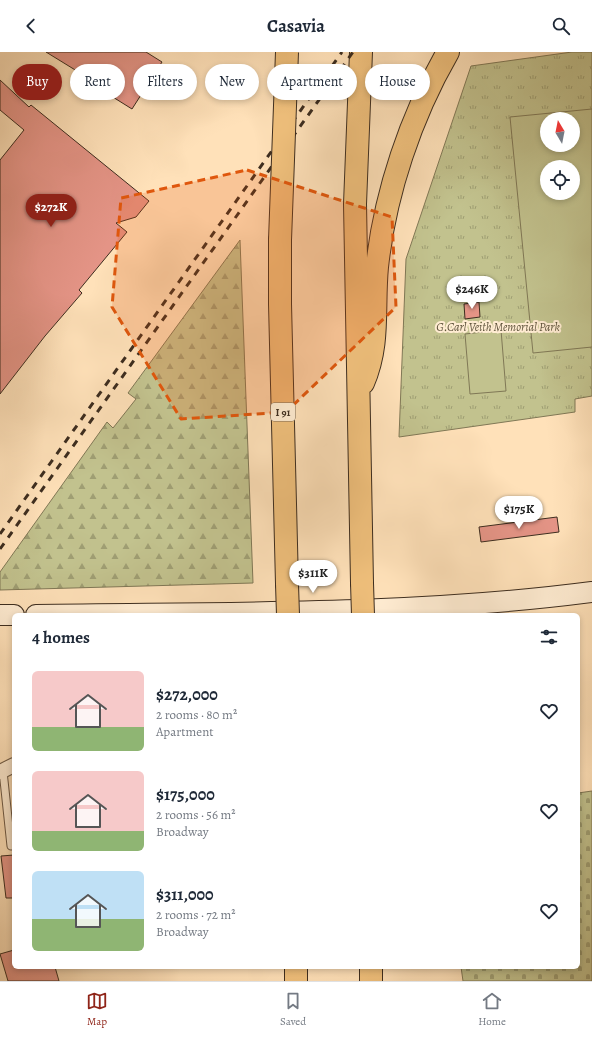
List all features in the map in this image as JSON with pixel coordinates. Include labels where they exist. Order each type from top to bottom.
[{"type":"highway","name":"I 91","points":[[287,52],[282,147],[280,304],[288,613]]},
{"type":"highway","points":[[361,52],[355,204],[362,613]]},
{"type":"highway","points":[[358,396],[370,364],[374,346],[377,267],[388,207],[402,158],[415,122],[448,52]]},
{"type":"highway","points":[[296,969],[296,981]]},
{"type":"highway","points":[[371,969],[371,981]]},
{"type":"main road","points":[[243,613],[459,606],[592,592]]},
{"type":"main road","points":[[0,616],[12,615]]},
{"type":"lane","points":[[6,769],[11,846]]},
{"type":"highlighted area","points":[[247,170],[392,217],[396,307],[286,412],[181,419],[112,307],[121,198]]},
{"type":"green space","name":"G.Carl Veith Memorial Park","points":[[572,52],[592,52],[592,396],[575,399],[575,412],[399,437],[406,259],[471,66]]},
{"type":"green space","points":[[592,109],[592,347],[533,353],[510,117],[540,114],[540,152],[580,152],[580,112],[561,112]]},
{"type":"green space","points":[[240,240],[253,583],[0,590],[0,572],[107,422],[113,428],[136,399],[128,393]]},
{"type":"green space","points":[[501,330],[506,391],[470,394],[465,334]]},
{"type":"green space","points":[[592,791],[592,981],[463,981],[461,969],[580,969],[580,793]]},
{"type":"building","points":[[46,52],[146,52],[162,62],[161,64],[133,64],[133,100],[138,100],[132,109],[118,100],[125,100],[125,64],[70,64],[70,67]]},
{"type":"building","points":[[0,80],[12,91],[12,100],[21,100],[29,107],[31,105],[149,201],[136,217],[116,223],[127,232],[79,290],[82,293],[45,336],[0,394],[0,160],[24,130],[0,110]]},
{"type":"building","points":[[479,302],[480,317],[465,319],[464,304]]},
{"type":"building","points":[[557,517],[559,532],[481,542],[479,527]]},
{"type":"building","points":[[12,855],[12,898],[6,898],[1,856]]},
{"type":"building","points":[[12,951],[12,969],[56,969],[59,981],[8,981],[0,954]]},
{"type":"railway","points":[[0,534],[342,52]]},
{"type":"railway","points":[[0,549],[353,52]]}]
